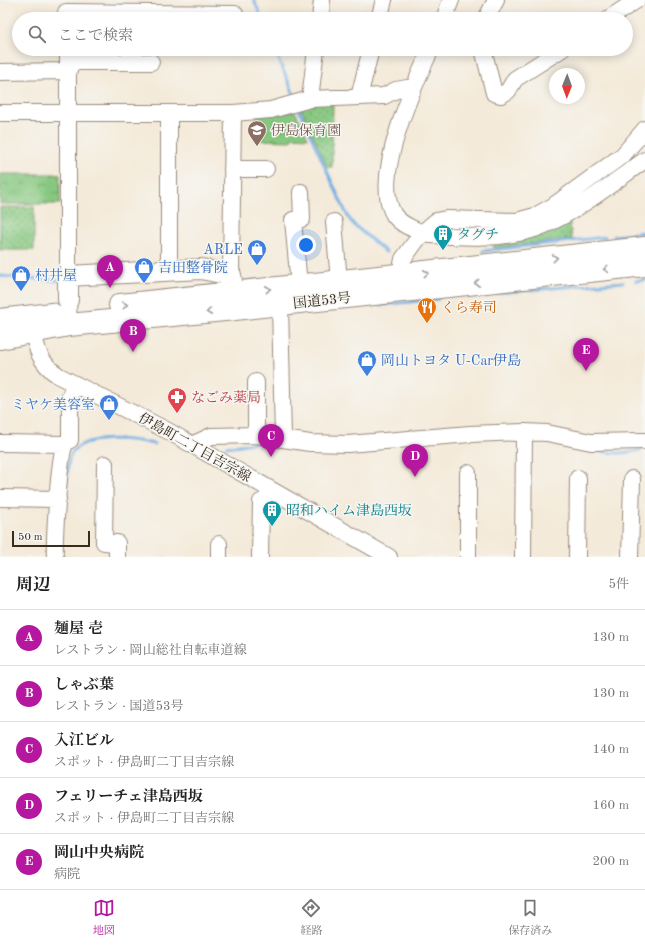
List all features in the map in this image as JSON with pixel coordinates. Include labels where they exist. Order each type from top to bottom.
[{"type":"highway","name":"国道53号","points":[[233,290],[280,304],[403,283],[645,248]]},
{"type":"highway","name":"国道53号","points":[[0,338],[32,324],[69,312],[233,290],[339,282],[403,283],[645,265]]},
{"type":"highway","name":"国道53号","points":[[0,320],[32,324]]},
{"type":"main road","points":[[69,312],[68,276],[201,269],[233,290]]},
{"type":"street","points":[[321,12],[322,0]]},
{"type":"street","points":[[381,12],[384,0]]},
{"type":"street","points":[[447,12],[451,0]]},
{"type":"street","points":[[490,12],[496,0]]},
{"type":"street","points":[[619,12],[637,0]]},
{"type":"street","points":[[65,10],[150,12]]},
{"type":"street","points":[[310,99],[315,56]]},
{"type":"street","points":[[359,97],[369,56]]},
{"type":"street","points":[[428,56],[413,87],[391,150],[389,200],[394,214],[402,223],[422,233],[430,235],[496,236],[519,233],[540,227],[564,215],[645,160]]},
{"type":"street","points":[[485,56],[494,93],[501,95],[508,91],[515,79],[551,56]]},
{"type":"street","points":[[0,72],[68,60],[151,62]]},
{"type":"street","points":[[68,60],[68,276]]},
{"type":"street","points":[[0,113],[233,113],[271,110],[310,99],[384,96],[396,90],[413,87]]},
{"type":"street","points":[[233,113],[233,290]]},
{"type":"street","points":[[169,114],[169,270]]},
{"type":"street","points":[[403,283],[403,259],[422,233],[436,221],[446,219],[517,221],[535,216],[553,206],[623,155],[645,129]]},
{"type":"street","points":[[232,169],[266,169]]},
{"type":"street","points":[[299,286],[293,220],[302,219],[301,192]]},
{"type":"street","points":[[334,222],[339,282]]},
{"type":"street","points":[[280,304],[283,439]]},
{"type":"street","name":"伊島町二丁目吉宗線","points":[[32,324],[36,349],[47,368],[74,385],[127,409],[389,557]]},
{"type":"street","points":[[256,382],[256,435]]},
{"type":"street","points":[[0,443],[65,444],[70,440],[70,396],[74,385]]},
{"type":"street","points":[[192,445],[211,436],[256,435],[310,443],[348,444],[470,434],[524,438],[547,433],[591,442],[645,441]]},
{"type":"street","points":[[523,557],[524,438]]},
{"type":"street","points":[[55,557],[54,543],[65,444]]},
{"type":"street","points":[[105,464],[104,542],[117,543],[117,557]]},
{"type":"street","points":[[468,473],[468,557]]},
{"type":"street","points":[[577,557],[578,478]]},
{"type":"street","points":[[630,557],[632,479]]},
{"type":"street","points":[[260,557],[261,502],[266,500],[270,489]]},
{"type":"street","points":[[0,498],[58,499]]},
{"type":"green space","points":[[333,100],[332,167],[327,167],[299,104]]},
{"type":"green space","points":[[295,111],[308,138],[292,137],[291,141],[257,140],[257,116]]},
{"type":"green space","points":[[0,174],[60,174],[60,204],[0,204]]},
{"type":"green space","points":[[0,207],[34,207],[34,250],[0,250]]},
{"type":"green space","points":[[569,218],[572,239],[494,248],[493,246],[522,238]]},
{"type":"waterway","points":[[254,0],[259,12]]},
{"type":"waterway","points":[[277,56],[296,99]]},
{"type":"waterway","points":[[299,110],[348,217],[354,225],[386,252]]},
{"type":"waterway","points":[[614,236],[645,232]]},
{"type":"waterway","points":[[483,251],[605,237]]},
{"type":"waterway","points":[[0,276],[62,281]]},
{"type":"waterway","points":[[636,281],[645,280]]},
{"type":"waterway","points":[[472,295],[623,282]]},
{"type":"waterway","points":[[381,305],[438,299]]},
{"type":"waterway","points":[[66,488],[70,457],[77,447],[97,440],[110,439],[134,440],[154,444]]},
{"type":"waterway","points":[[226,447],[254,443]]},
{"type":"waterway","points":[[591,449],[605,452],[625,453],[645,448]]},
{"type":"place","name":"伊島保育園","points":[[257,147]]},
{"type":"place","name":"タグチ","points":[[443,251]]},
{"type":"place","name":"ARLE","points":[[257,266]]},
{"type":"place","name":"吉田整骨院","points":[[144,284]]},
{"type":"place","name":"麺屋 壱","points":[[110,288]]},
{"type":"place","name":"村井屋","points":[[21,292]]},
{"type":"place","name":"くら寿司","points":[[427,324]]},
{"type":"place","name":"しゃぶ葉","points":[[133,352]]},
{"type":"place","name":"岡山中央病院","points":[[586,371]]},
{"type":"place","name":"岡山トヨタ U-Car伊島","points":[[367,377]]},
{"type":"place","name":"なごみ薬局","points":[[177,414]]},
{"type":"place","name":"ミヤケ美容室","points":[[109,421]]},
{"type":"place","name":"入江ビル","points":[[271,457]]},
{"type":"place","name":"フェリーチェ津島西坂","points":[[415,477]]},
{"type":"place","name":"昭和ハイム津島西坂","points":[[272,527]]}]
